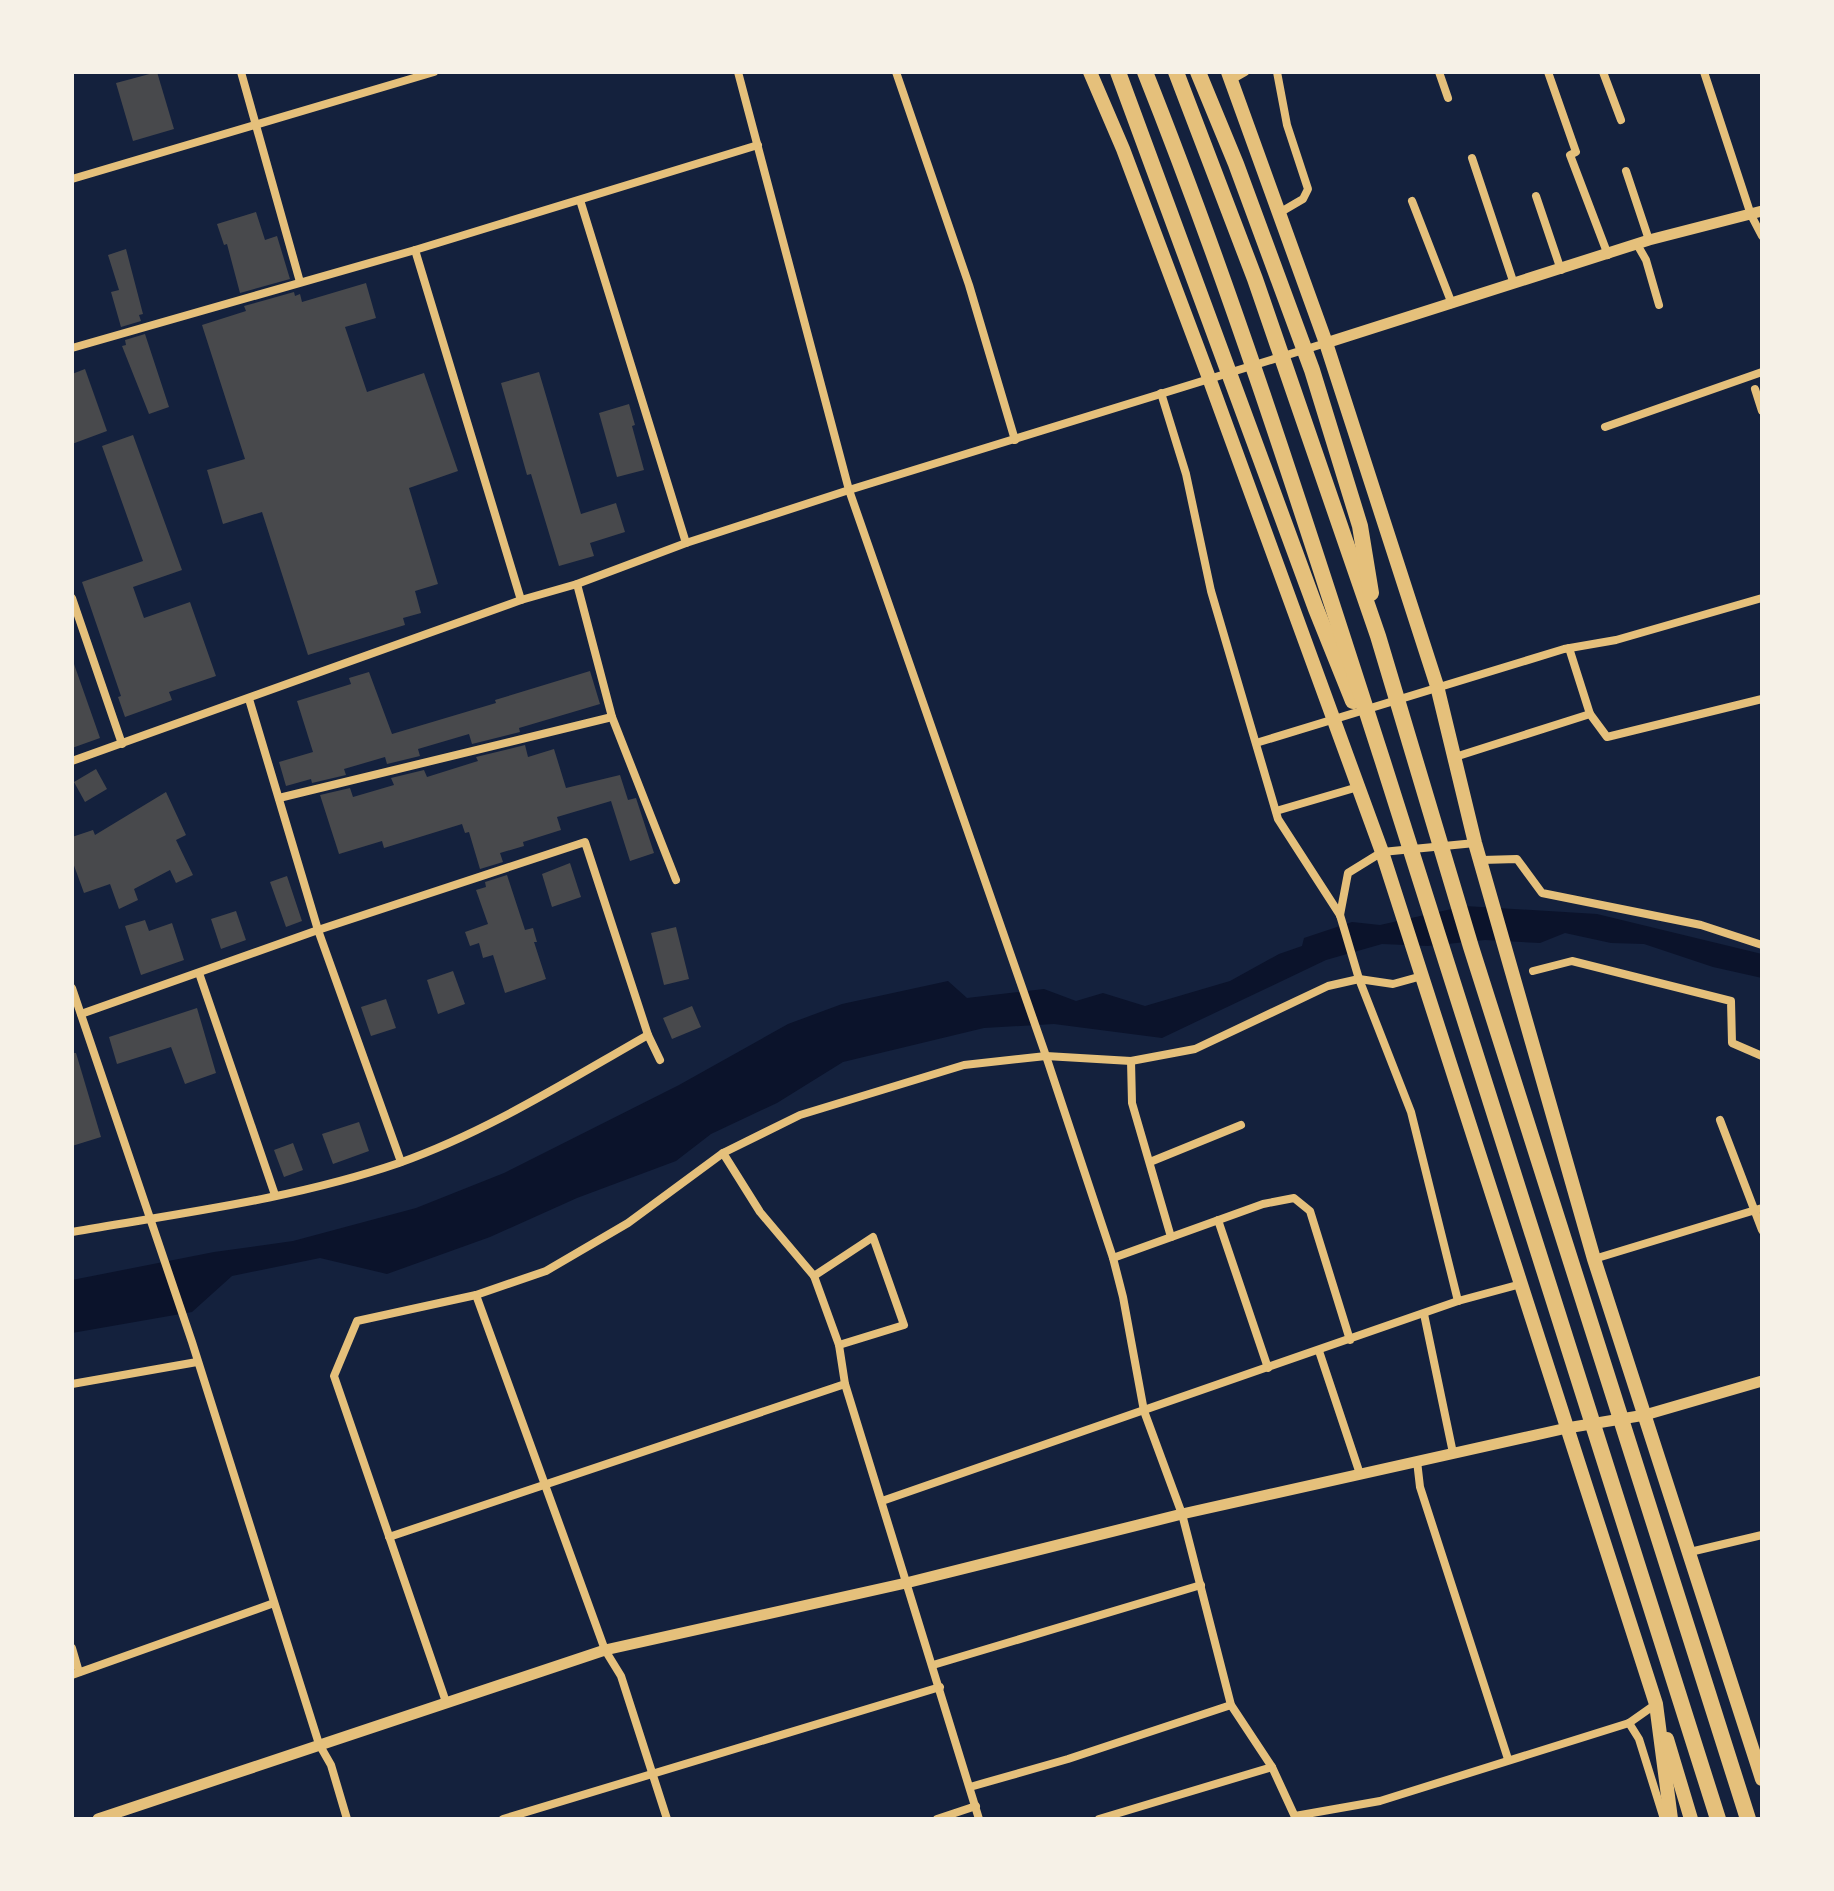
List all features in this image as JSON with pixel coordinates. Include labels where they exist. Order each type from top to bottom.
[{"type":"highway","points":[[1090,72],[1123,149],[1209,378],[1382,852],[1691,1819]]},
{"type":"highway","points":[[1118,72],[1316,609],[1406,832]]},
{"type":"highway","points":[[1145,72],[1263,392],[1406,832],[1718,1819]]},
{"type":"highway","points":[[1176,72],[1255,279],[1378,636],[1471,947],[1748,1819]]},
{"type":"highway","points":[[1198,72],[1236,164],[1312,370],[1360,526],[1378,636]]},
{"type":"highway","points":[[1235,75],[1437,686],[1475,843],[1594,1259],[1762,1779]]},
{"type":"highway","points":[[1736,1699],[1762,1746]]},
{"type":"highway","points":[[1656,1704],[1671,1819]]},
{"type":"street","points":[[241,72],[300,282]]},
{"type":"street","points":[[72,179],[434,72]]},
{"type":"street","points":[[738,72],[849,490],[1113,1258],[1144,1411],[1182,1514],[1231,1705],[1272,1767],[1295,1818],[1380,1801],[1629,1723],[1656,1704]]},
{"type":"street","points":[[896,72],[969,285],[1015,440]]},
{"type":"street","points":[[1277,72],[1287,125],[1308,189],[1303,199],[1279,213]]},
{"type":"street","points":[[1439,72],[1448,98]]},
{"type":"street","points":[[1548,72],[1576,152],[1570,155],[1608,255]]},
{"type":"street","points":[[1603,72],[1621,120]]},
{"type":"street","points":[[1704,72],[1757,213],[1762,236]]},
{"type":"street","points":[[72,348],[415,250],[758,145]]},
{"type":"street","points":[[1472,158],[1514,284]]},
{"type":"street","points":[[1626,171],[1659,305]]},
{"type":"street","points":[[1536,196],[1561,270]]},
{"type":"street","points":[[580,200],[686,543]]},
{"type":"street","points":[[1412,201],[1452,304]]},
{"type":"street","points":[[72,761],[686,543],[1643,243],[1757,213]]},
{"type":"street","points":[[415,250],[521,600]]},
{"type":"street","points":[[1605,427],[1762,372]]},
{"type":"street","points":[[1755,389],[1762,411]]},
{"type":"street","points":[[1161,393],[1186,474],[1211,591],[1278,819],[1340,915],[1359,979],[1411,1112],[1458,1301]]},
{"type":"street","points":[[577,584],[612,717],[676,880]]},
{"type":"street","points":[[72,598],[122,744]]},
{"type":"street","points":[[1256,743],[1569,648],[1616,640],[1762,598]]},
{"type":"street","points":[[1569,648],[1590,714],[1607,737],[1762,699]]},
{"type":"street","points":[[249,699],[318,930],[401,1162]]},
{"type":"street","points":[[1455,757],[1590,714]]},
{"type":"street","points":[[279,798],[612,717]]},
{"type":"street","points":[[1276,811],[1358,787]]},
{"type":"street","points":[[81,1014],[318,930],[585,842],[648,1035],[660,1060]]},
{"type":"street","points":[[1340,915],[1348,873],[1382,852],[1475,843]]},
{"type":"street","points":[[1482,860],[1517,859],[1542,893],[1701,925],[1762,945]]},
{"type":"street","points":[[1533,971],[1572,961],[1731,1001],[1732,1043],[1762,1056]]},
{"type":"street","points":[[199,973],[275,1195]]},
{"type":"street","points":[[446,1702],[334,1376],[357,1321],[476,1295],[546,1271],[628,1223],[723,1153],[800,1115],[964,1065],[1046,1056],[1131,1061],[1195,1049],[1328,986],[1359,979],[1393,984],[1423,975]]},
{"type":"street","points":[[72,988],[192,1342],[319,1744],[331,1765],[347,1819]]},
{"type":"street","points":[[72,1232],[330,1185],[401,1162],[516,1110],[648,1035]]},
{"type":"street","points":[[1131,1061],[1132,1103],[1171,1237]]},
{"type":"street","points":[[1720,1120],[1758,1209],[1762,1230]]},
{"type":"street","points":[[1150,1162],[1241,1125]]},
{"type":"street","points":[[723,1153],[760,1212],[814,1276],[839,1345],[845,1384],[979,1819]]},
{"type":"street","points":[[1113,1258],[1263,1204],[1294,1198],[1310,1211],[1350,1340]]},
{"type":"street","points":[[1594,1259],[1758,1209]]},
{"type":"street","points":[[1218,1220],[1268,1368]]},
{"type":"street","points":[[814,1276],[873,1237],[904,1325],[839,1345]]},
{"type":"street","points":[[882,1501],[1458,1301],[1521,1284]]},
{"type":"street","points":[[476,1295],[605,1650],[621,1676],[667,1819]]},
{"type":"street","points":[[1424,1314],[1453,1453]]},
{"type":"street","points":[[1319,1351],[1360,1474]]},
{"type":"street","points":[[72,1384],[197,1362]]},
{"type":"street","points":[[98,1819],[605,1650],[906,1583],[1182,1514],[1567,1428],[1645,1415],[1762,1381]]},
{"type":"street","points":[[389,1537],[845,1384]]},
{"type":"street","points":[[1417,1461],[1420,1487],[1508,1759]]},
{"type":"street","points":[[1690,1552],[1762,1535]]},
{"type":"street","points":[[933,1665],[1201,1585]]},
{"type":"street","points":[[72,1648],[76,1673],[274,1603]]},
{"type":"street","points":[[503,1819],[940,1687]]},
{"type":"street","points":[[970,1787],[1068,1759],[1231,1705]]},
{"type":"street","points":[[1629,1723],[1639,1739],[1664,1819]]},
{"type":"street","points":[[1099,1819],[1272,1767]]},
{"type":"street","points":[[937,1819],[976,1806]]},
{"type":"water","points":[[1465,906],[1597,914],[1762,954],[1762,978],[1713,967],[1644,944],[1611,943],[1565,933],[1540,943],[1485,940],[1428,946],[1382,944],[1326,960],[1162,1038],[1054,1024],[984,1028],[843,1062],[777,1103],[711,1134],[676,1161],[577,1198],[490,1237],[387,1274],[320,1258],[232,1276],[192,1312],[72,1333],[72,1280],[214,1252],[293,1241],[416,1208],[504,1173],[679,1085],[788,1024],[842,1004],[948,981],[967,998],[1044,989],[1076,1001],[1103,993],[1145,1006],[1230,981],[1279,954],[1302,946],[1304,938],[1352,922],[1380,925]]},
{"type":"building","points":[[157,72],[174,129],[133,141],[116,83]]},
{"type":"building","points":[[256,212],[265,240],[277,236],[290,279],[240,293],[227,244],[224,245],[217,224]]},
{"type":"building","points":[[126,249],[143,314],[139,315],[141,321],[121,327],[111,292],[119,290],[108,255]]},
{"type":"building","points":[[366,283],[376,318],[345,327],[367,392],[424,373],[458,471],[409,488],[438,584],[415,591],[421,613],[403,618],[405,625],[308,655],[262,512],[223,524],[207,470],[245,459],[202,325],[246,311],[244,306],[294,292],[295,296],[300,294],[302,302]]},
{"type":"building","points":[[145,334],[169,407],[149,414],[122,346],[126,345],[125,340]]},
{"type":"building","points":[[85,369],[107,431],[72,444],[72,374]]},
{"type":"building","points":[[539,372],[581,514],[616,503],[625,532],[590,543],[594,556],[559,566],[531,474],[527,475],[501,383]]},
{"type":"building","points":[[629,404],[644,470],[617,477],[599,413]]},
{"type":"building","points":[[133,435],[182,570],[133,587],[144,618],[190,602],[216,676],[169,692],[172,700],[125,717],[118,697],[121,696],[82,582],[143,561],[102,446]]},
{"type":"building","points":[[72,664],[100,738],[72,748]]},
{"type":"building","points":[[590,671],[600,704],[519,728],[520,732],[472,744],[469,734],[418,749],[420,756],[387,764],[385,757],[344,769],[346,775],[286,786],[279,762],[313,752],[297,701],[351,684],[349,678],[369,672],[392,734]]},
{"type":"building","points":[[525,745],[528,757],[554,749],[566,788],[620,775],[628,800],[636,798],[654,853],[630,861],[611,801],[557,817],[561,830],[500,853],[503,862],[480,869],[469,832],[465,833],[462,824],[384,848],[382,841],[339,854],[320,795],[350,788],[353,797],[394,785],[391,778],[424,770],[427,777],[478,761],[476,757]]},
{"type":"building","points":[[96,769],[107,789],[85,802],[74,782]]},
{"type":"building","points":[[166,792],[186,835],[176,840],[193,875],[176,883],[170,870],[134,889],[138,900],[119,909],[110,884],[84,893],[72,860],[72,837],[93,830],[95,835]]},
{"type":"building","points":[[570,863],[581,897],[552,907],[542,874]]},
{"type":"building","points":[[507,875],[525,930],[533,928],[537,942],[534,942],[546,979],[505,993],[493,955],[483,958],[479,943],[470,946],[465,932],[488,924],[476,890],[486,887],[485,882]]},
{"type":"building","points":[[287,876],[302,921],[286,927],[270,882]]},
{"type":"building","points":[[236,911],[246,940],[221,949],[211,919]]},
{"type":"building","points":[[145,920],[149,931],[172,923],[184,960],[141,975],[125,926]]},
{"type":"building","points":[[676,927],[689,979],[664,985],[651,933]]},
{"type":"building","points":[[453,971],[465,1004],[438,1014],[427,980]]},
{"type":"building","points":[[386,999],[396,1028],[371,1036],[361,1007]]},
{"type":"building","points":[[692,1006],[701,1027],[672,1039],[663,1018]]},
{"type":"building","points":[[197,1008],[216,1073],[185,1084],[171,1047],[117,1064],[109,1037]]},
{"type":"building","points":[[72,1053],[76,1053],[101,1137],[72,1146]]},
{"type":"building","points":[[359,1122],[369,1151],[333,1164],[322,1134]]},
{"type":"building","points":[[293,1143],[303,1170],[284,1177],[274,1150]]}]
